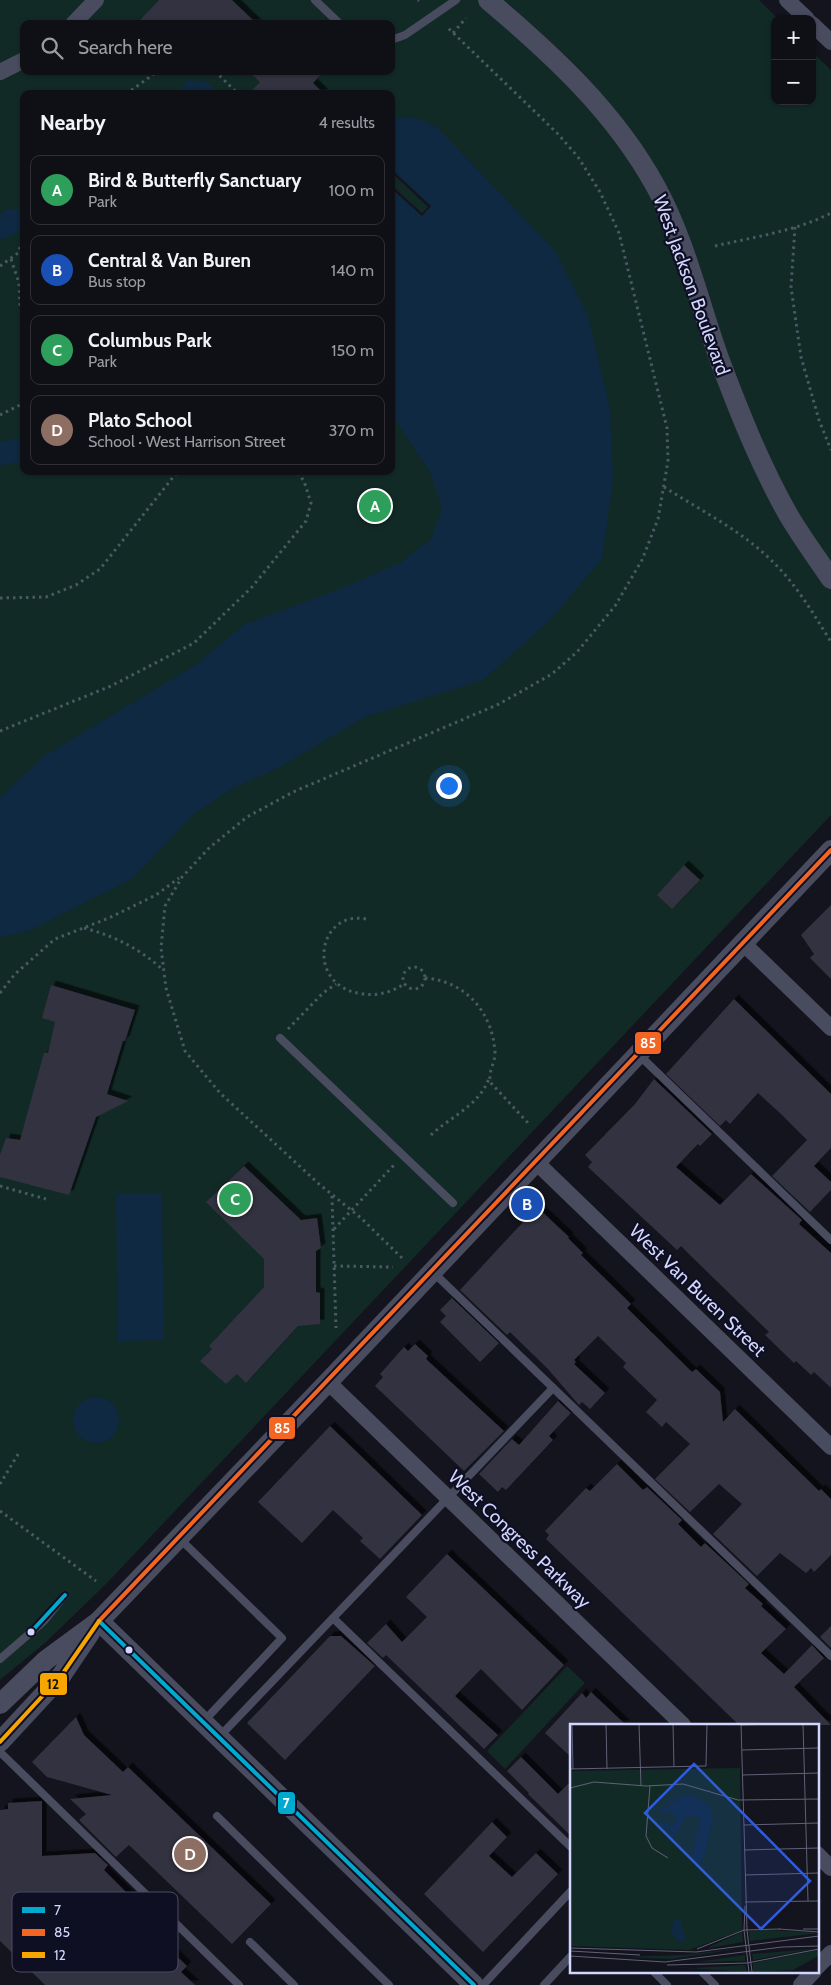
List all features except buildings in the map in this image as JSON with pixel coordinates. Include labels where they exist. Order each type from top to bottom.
[{"type":"street","points":[[77,20],[96,0]]},
{"type":"street","name":"West Jackson Boulevard","points":[[488,0],[577,80],[607,114],[635,152],[656,188],[675,228],[741,417],[765,470],[790,516],[831,579]]},
{"type":"street","points":[[791,1],[803,15]]},
{"type":"street","points":[[816,28],[831,42]]},
{"type":"street","points":[[0,72],[20,62]]},
{"type":"street","points":[[0,1742],[61,1676],[99,1621],[433,1272],[831,850]]},
{"type":"street","points":[[743,943],[831,1028]]},
{"type":"street","name":"West Van Buren Street","points":[[536,1162],[831,1447]]},
{"type":"street","name":"West Congress Parkway","points":[[328,1382],[682,1724]]},
{"type":"street","points":[[0,1704],[46,1660],[99,1621]]},
{"type":"street","points":[[99,1621],[466,1980]]},
{"type":"street","points":[[818,1855],[831,1868]]},
{"type":"street","points":[[818,1966],[831,1953]]},
{"type":"street","points":[[801,1985],[813,1972]]},
{"type":"lane","points":[[315,0],[336,20]]},
{"type":"lane","points":[[395,39],[405,35],[456,0]]},
{"type":"lane","points":[[280,1038],[453,1203]]},
{"type":"lane","points":[[638,1054],[831,1240]]},
{"type":"lane","points":[[433,1272],[831,1656]]},
{"type":"lane","points":[[219,1738],[553,1388]]},
{"type":"lane","points":[[179,1538],[282,1638],[203,1722]]},
{"type":"lane","points":[[0,1659],[44,1621],[65,1595]]},
{"type":"lane","points":[[333,1618],[570,1846]]},
{"type":"lane","points":[[0,1752],[144,1892]]},
{"type":"lane","points":[[217,1816],[389,1985]]},
{"type":"lane","points":[[483,1985],[570,1892]]},
{"type":"lane","points":[[178,1925],[240,1985]]},
{"type":"lane","points":[[250,1942],[294,1985]]},
{"type":"lane","points":[[549,1983],[570,1957]]},
{"type":"lane","points":[[654,1972],[667,1985]]},
{"type":"lane","points":[[701,1972],[715,1985]]},
{"type":"path","points":[[453,33],[466,18]]},
{"type":"path","points":[[0,993],[15,974],[55,939],[156,895],[182,876],[209,848],[247,816],[293,792],[499,704],[552,674],[577,652],[615,606],[642,560],[658,519],[668,461],[667,428],[620,233],[600,192],[578,157],[558,134],[446,26]]},
{"type":"path","points":[[132,90],[152,75]]},
{"type":"path","points":[[219,75],[234,90]]},
{"type":"path","points":[[716,246],[816,221],[831,213]]},
{"type":"path","points":[[795,227],[791,287],[801,357],[819,420],[831,450]]},
{"type":"path","points":[[0,266],[18,253],[20,248]]},
{"type":"path","points":[[11,259],[19,283],[20,306]]},
{"type":"path","points":[[0,415],[20,405]]},
{"type":"path","points":[[0,598],[46,597],[76,584],[100,569],[175,475]]},
{"type":"path","points":[[0,731],[111,686],[194,643],[252,587],[306,521],[311,503],[304,481],[299,475]]},
{"type":"path","points":[[664,487],[750,542],[772,561],[800,592],[831,642]]},
{"type":"path","points":[[182,876],[165,906],[161,948],[166,988],[185,1051],[220,1093],[402,1258]]},
{"type":"path","points":[[366,919],[349,918],[336,927],[327,939],[323,959],[325,968],[336,984],[351,992],[372,995],[388,992],[404,983]]},
{"type":"path","points":[[83,928],[110,935],[135,948],[164,970]]},
{"type":"path","points":[[409,968],[420,968],[425,978],[423,984],[417,988],[410,988],[404,983],[404,973],[409,968]]},
{"type":"path","points":[[425,978],[440,979],[468,994],[482,1010],[490,1027],[495,1054],[487,1085],[470,1105],[445,1122],[431,1136]]},
{"type":"path","points":[[290,1027],[323,993],[336,984]]},
{"type":"path","points":[[489,1078],[528,1124]]},
{"type":"path","points":[[333,1230],[394,1165]]},
{"type":"path","points":[[0,1186],[46,1199]]},
{"type":"path","points":[[332,1195],[336,1328]]},
{"type":"path","points":[[334,1266],[393,1267]]},
{"type":"path","points":[[0,1484],[20,1452]]},
{"type":"path","points":[[0,1511],[96,1581]]},
{"type":"green space","points":[[0,0],[759,0],[774,15],[771,15],[771,105],[816,105],[816,56],[831,70],[831,815],[107,1583],[46,1642],[0,1680]]},
{"type":"green space","points":[[567,1666],[585,1683],[505,1769],[487,1751]]},
{"type":"water","points":[[187,80],[208,82],[215,90],[181,90]]},
{"type":"water","points":[[414,117],[437,127],[555,251],[588,316],[610,409],[613,480],[602,559],[548,622],[483,680],[365,717],[280,767],[230,790],[195,813],[133,878],[31,930],[0,937],[0,798],[44,756],[197,664],[245,624],[330,593],[400,563],[432,538],[442,508],[430,472],[395,419],[395,192],[422,216],[431,206],[395,173],[395,118]]},
{"type":"water","points":[[8,209],[20,210],[20,232],[0,240],[0,215]]},
{"type":"water","points":[[20,438],[20,462],[0,466],[0,442]]},
{"type":"water","points":[[162,1193],[164,1340],[118,1341],[116,1194]]},
{"type":"water","points":[[92,1397],[100,1397],[109,1401],[115,1407],[119,1420],[115,1433],[109,1439],[100,1443],[92,1443],[83,1439],[77,1433],[73,1424],[73,1416],[77,1407],[83,1401]]},
{"type":"pier","points":[[395,173],[431,206],[422,216],[395,192],[395,189],[422,213],[428,207],[395,176]]},
{"type":"transit line","name":"85","points":[[99,1621],[831,850]]},
{"type":"transit line","name":"7","points":[[31,1632],[65,1595]]},
{"type":"transit line","name":"7","points":[[99,1621],[474,1985]]},
{"type":"transit line","name":"12","points":[[0,1742],[61,1676],[99,1621]]},
{"type":"place","name":"Bird & Butterfly Sanctuary","points":[[375,506]]},
{"type":"place","name":"Columbus Park","points":[[235,1199]]},
{"type":"place","name":"Central & Van Buren","points":[[527,1204]]},
{"type":"place","name":"Plato School","points":[[190,1854]]}]
